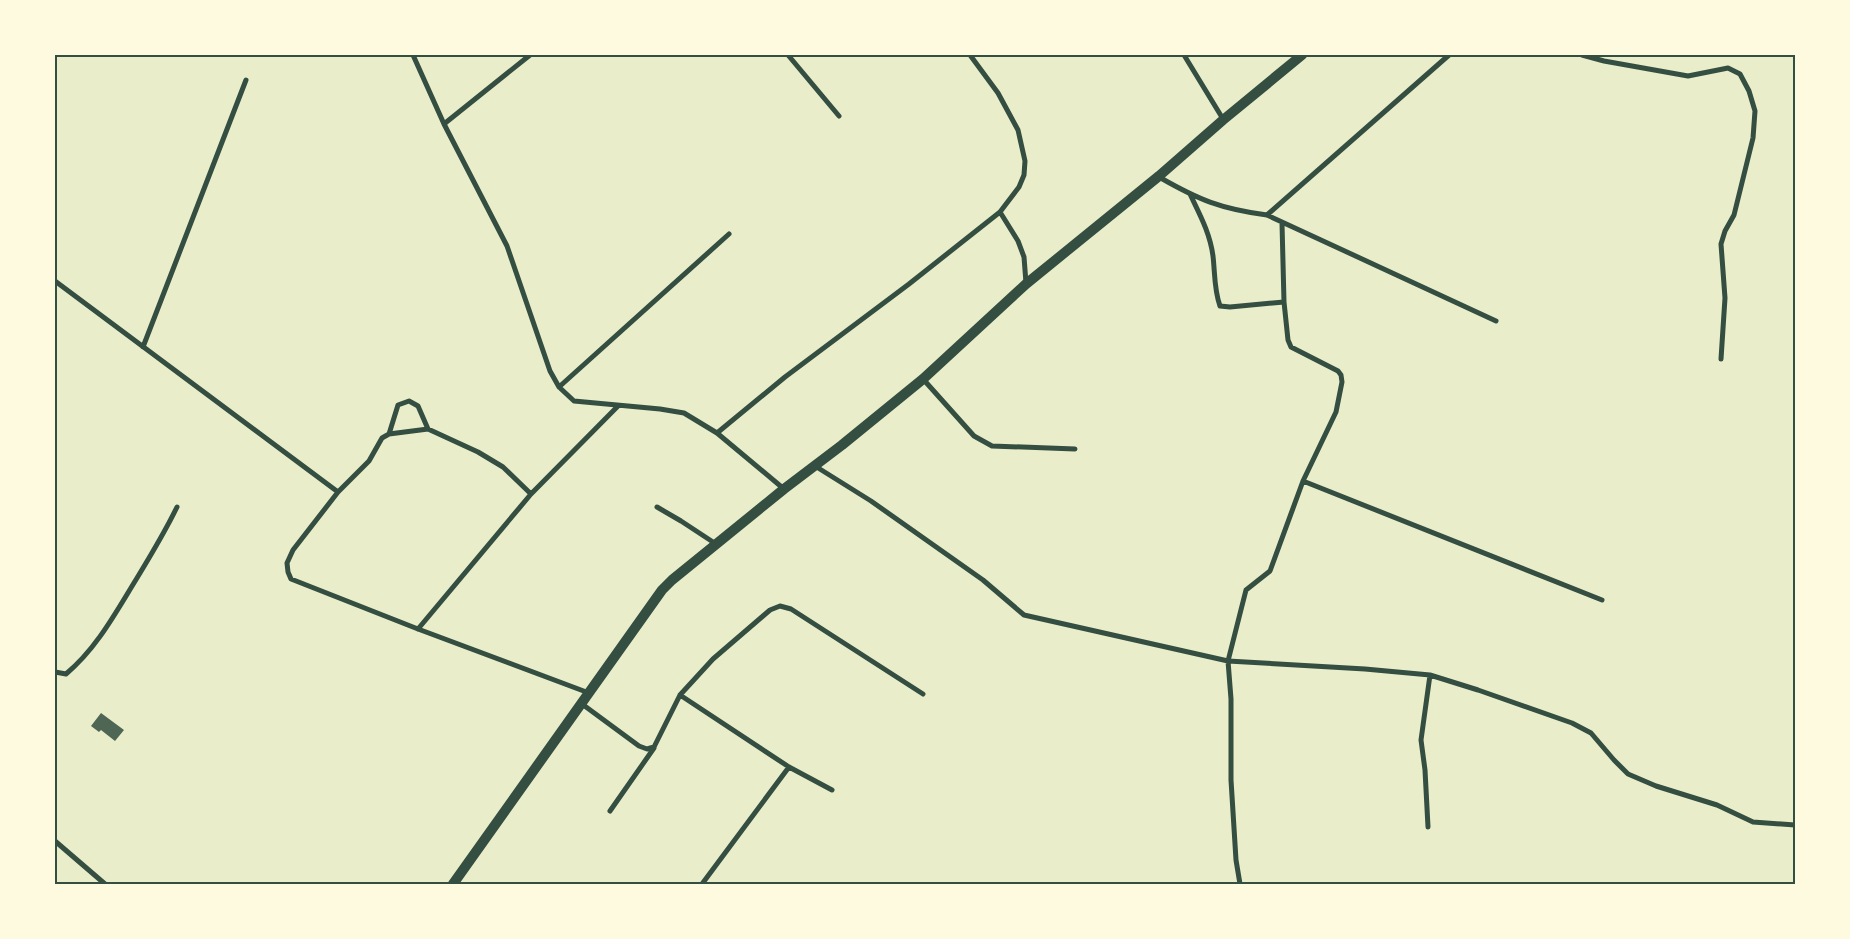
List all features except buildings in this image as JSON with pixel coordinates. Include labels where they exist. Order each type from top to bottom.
[{"type":"main road","points":[[453,884],[662,590],[672,580],[923,378],[1026,284],[1159,176],[1302,55]]},
{"type":"street","points":[[413,55],[444,124],[507,246],[550,371],[559,386],[574,401],[684,413],[718,433],[784,489]]},
{"type":"street","points":[[444,124],[530,55]]},
{"type":"street","points":[[788,55],[839,116]]},
{"type":"street","points":[[718,433],[785,377],[909,284],[1000,212],[1019,187],[1024,175],[1023,148],[1018,130],[998,94],[970,55]]},
{"type":"street","points":[[1184,55],[1223,120]]},
{"type":"street","points":[[1267,215],[1449,55]]},
{"type":"street","points":[[1582,55],[1604,61],[1688,76],[1728,68],[1740,74],[1749,91],[1755,111],[1753,138],[1734,215],[1725,231],[1721,244],[1725,298],[1721,359]]},
{"type":"street","points":[[143,347],[246,80]]},
{"type":"street","points":[[1159,176],[1190,194],[1214,204],[1236,211],[1267,215],[1496,321]]},
{"type":"street","points":[[1190,194],[1207,228],[1213,255],[1216,296],[1220,306],[1230,307],[1284,302]]},
{"type":"street","points":[[1000,212],[1018,241],[1024,257],[1026,284]]},
{"type":"street","points":[[1240,884],[1236,860],[1231,780],[1231,699],[1228,661],[1246,590],[1270,571],[1303,481],[1336,412],[1342,382],[1338,371],[1290,347],[1284,302],[1282,223]]},
{"type":"street","points":[[559,386],[729,234]]},
{"type":"street","points":[[55,281],[338,492]]},
{"type":"street","points":[[923,378],[974,436],[992,446],[1075,449]]},
{"type":"street","points":[[389,434],[398,405],[409,401],[418,406],[428,429]]},
{"type":"street","points":[[418,630],[531,494],[618,406]]},
{"type":"street","points":[[531,494],[503,467],[478,452],[428,429],[389,434],[382,438],[369,461],[338,492],[293,550],[287,563],[288,572],[291,579],[418,630],[590,693]]},
{"type":"street","points":[[814,466],[870,501],[983,580],[1024,616],[1228,661],[1430,675],[1572,723],[1591,733],[1628,774],[1656,786],[1717,805],[1753,822],[1795,825]]},
{"type":"street","points":[[1303,481],[1602,600]]},
{"type":"street","points":[[55,672],[66,674],[100,638],[177,507]]},
{"type":"street","points":[[657,507],[716,544]]},
{"type":"street","points":[[610,811],[654,747],[680,695],[713,659],[770,610],[780,606],[791,610],[923,694]]},
{"type":"street","points":[[1428,827],[1425,770],[1421,740],[1430,675]]},
{"type":"street","points":[[680,695],[789,767],[832,790]]},
{"type":"street","points":[[582,704],[639,746],[647,749],[654,747]]},
{"type":"street","points":[[702,884],[789,767]]},
{"type":"street","points":[[55,841],[105,884]]}]
